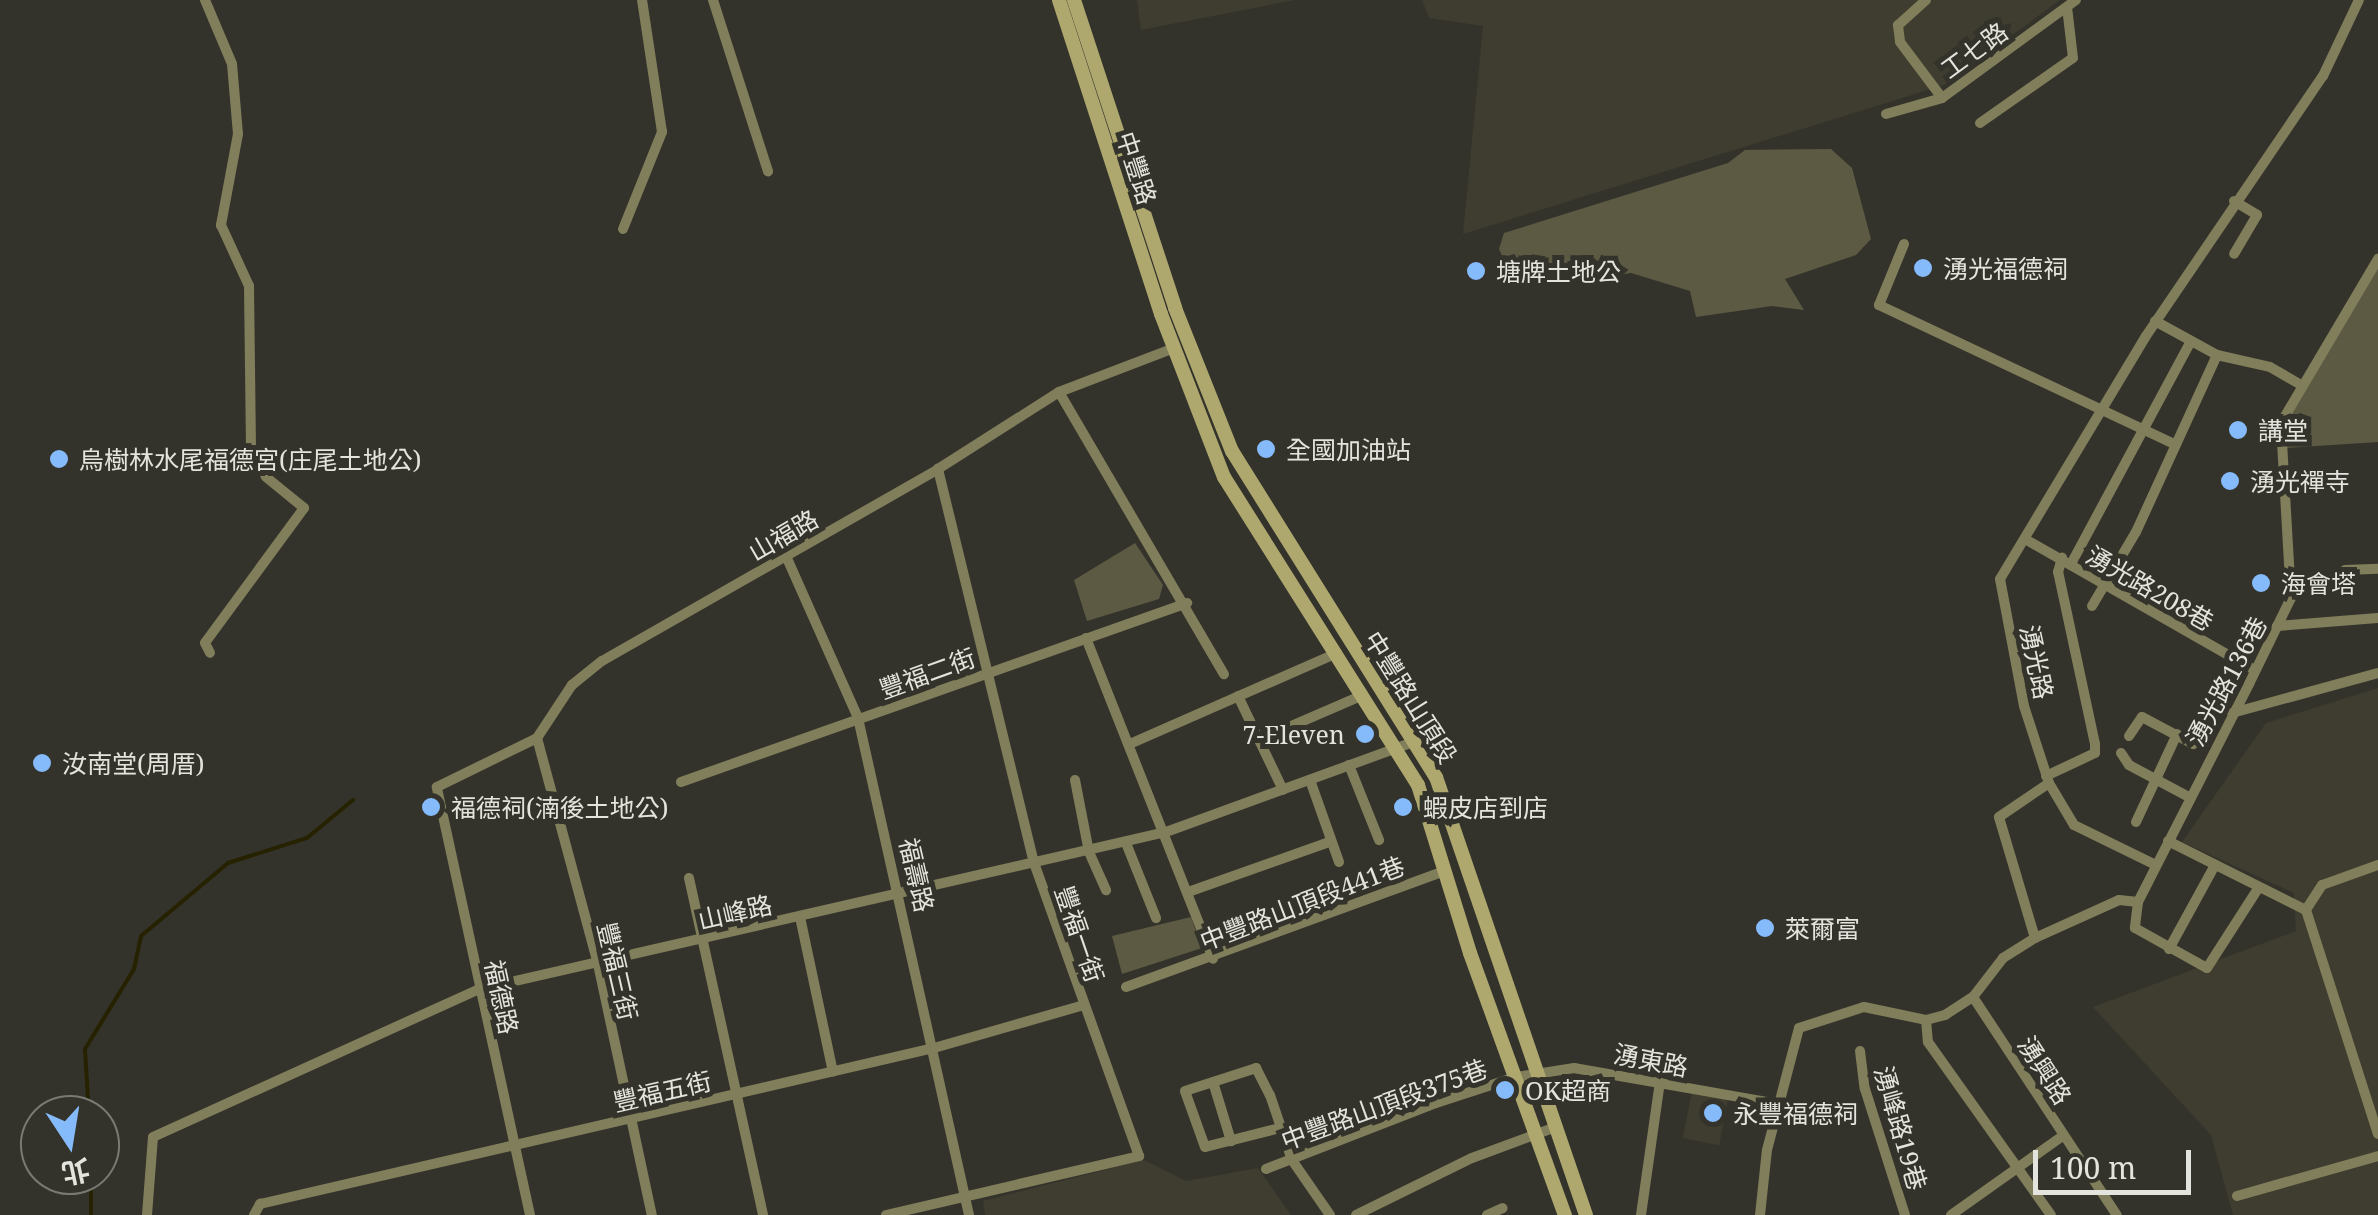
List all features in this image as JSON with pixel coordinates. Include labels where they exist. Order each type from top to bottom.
[{"type":"main road","name":"中豐路","points":[[1060,0],[1174,348]]},
{"type":"main road","name":"中豐路","points":[[1074,0],[1188,338]]},
{"type":"main road","name":"中豐路山頂段","points":[[1188,338],[1250,485],[1436,777],[1586,1215]]},
{"type":"main road","name":"中豐路山頂段","points":[[1174,348],[1224,477],[1418,785],[1565,1215]]},
{"type":"street","points":[[205,0],[232,64],[238,134],[222,225],[249,286],[252,446],[266,478],[304,508],[205,643],[210,653]]},
{"type":"street","points":[[623,229],[662,132],[642,0]]},
{"type":"street","points":[[713,0],[768,171]]},
{"type":"street","points":[[1926,0],[1898,25],[1900,42],[1942,98]]},
{"type":"street","name":"湧光路","points":[[2156,865],[2074,825],[2048,780],[2024,706],[2000,579],[2155,321],[2323,76],[2358,0]]},
{"type":"street","points":[[1980,122],[2074,58],[2071,4]]},
{"type":"street","name":"工七路","points":[[1886,114],[1942,98],[2071,4]]},
{"type":"street","points":[[2234,201],[2257,215],[2234,254]]},
{"type":"street","points":[[1904,244],[1879,305],[2101,414],[2176,445]]},
{"type":"street","name":"湧光路136巷","points":[[2138,902],[2187,796],[2291,598],[2281,423],[2378,259]]},
{"type":"street","points":[[2155,321],[2216,356],[2270,367],[2302,385]]},
{"type":"street","points":[[2035,938],[2000,817],[2048,780],[2094,753],[2095,744],[2058,572],[2101,512],[2147,432],[2190,341]]},
{"type":"street","name":"山福路","points":[[537,738],[572,686],[595,666],[938,469],[1059,392],[1174,348]]},
{"type":"street","points":[[2092,606],[2136,532],[2216,356]]},
{"type":"street","points":[[1059,392],[1187,603],[1224,674]]},
{"type":"street","name":"豐福一街","points":[[886,1215],[1138,1156],[1034,863],[938,469]]},
{"type":"street","name":"湧光路208巷","points":[[2025,539],[2255,670]]},
{"type":"street","name":"福壽路","points":[[786,556],[858,718],[902,894],[969,1215]]},
{"type":"street","points":[[2345,570],[2378,568]]},
{"type":"street","name":"豐福二街","points":[[681,782],[1187,603]]},
{"type":"street","points":[[2277,626],[2378,618]]},
{"type":"street","points":[[1086,638],[1132,743],[1213,958]]},
{"type":"street","points":[[1132,743],[1337,653]]},
{"type":"street","points":[[2232,712],[2378,673]]},
{"type":"street","points":[[1259,740],[1363,695]]},
{"type":"street","points":[[1238,696],[1283,790]]},
{"type":"street","points":[[2129,736],[2142,717],[2193,744]]},
{"type":"street","points":[[2136,822],[2177,734]]},
{"type":"street","name":"福德路","points":[[530,1215],[436,787],[537,738]]},
{"type":"street","name":"豐福三街","points":[[537,738],[598,964],[652,1215]]},
{"type":"street","name":"山峰路","points":[[147,1215],[153,1137],[480,989],[1166,832],[1416,741]]},
{"type":"street","points":[[2121,753],[2129,765],[2187,796]]},
{"type":"street","points":[[1349,765],[1379,840]]},
{"type":"street","points":[[1076,780],[1089,852],[1106,890]]},
{"type":"street","points":[[1310,780],[1329,842],[1340,862]]},
{"type":"street","points":[[2168,841],[2306,910],[2378,1134]]},
{"type":"street","points":[[1126,842],[1156,918]]},
{"type":"street","points":[[1191,892],[1329,842]]},
{"type":"street","points":[[2169,949],[2215,865]]},
{"type":"street","points":[[2306,910],[2322,885],[2378,865]]},
{"type":"street","name":"中豐路山頂段441巷","points":[[1126,987],[1445,871]]},
{"type":"street","points":[[689,878],[763,1215]]},
{"type":"street","points":[[1760,1215],[1778,1104],[1799,1028],[1864,1007],[1926,1020],[1973,998],[2003,958],[2035,938],[2118,900],[2138,902],[2135,928],[2207,968],[2259,886]]},
{"type":"street","points":[[800,917],[833,1072]]},
{"type":"street","name":"湧興路","points":[[1973,998],[2118,1215]]},
{"type":"street","name":"豐福五街","points":[[254,1215],[260,1204],[934,1048],[1084,1005]]},
{"type":"street","points":[[1926,1020],[1928,1042],[2022,1167],[2051,1215]]},
{"type":"street","name":"湧峰路19巷","points":[[1860,1051],[1865,1090],[1905,1215]]},
{"type":"street","points":[[1280,1128],[1205,1147],[1186,1091],[1256,1068],[1270,1096],[1292,1160],[1330,1215]]},
{"type":"street","name":"湧東路","points":[[1516,1078],[1586,1069],[1778,1104]]},
{"type":"street","name":"中豐路山頂段375巷","points":[[1266,1170],[1516,1078]]},
{"type":"street","points":[[1213,1082],[1231,1140]]},
{"type":"street","points":[[1641,1215],[1660,1082]]},
{"type":"street","points":[[1356,1215],[1556,1127]]},
{"type":"street","points":[[1956,1214],[2064,1135]]},
{"type":"street","points":[[2237,1196],[2378,1156]]},
{"type":"street","points":[[1487,1215],[1503,1208]]},
{"type":"shaded area","points":[[1137,0],[1295,0],[1141,30]]},
{"type":"shaded area","points":[[1422,0],[2060,0],[1944,85],[1463,234],[1483,26],[1429,18]]},
{"type":"shaded area","points":[[1831,149],[1852,168],[1871,239],[1856,255],[1785,279],[1804,310],[1772,306],[1696,317],[1690,291],[1631,273],[1604,277],[1506,265],[1499,249],[1504,233],[1728,163],[1745,150]]},
{"type":"shaded area","points":[[2378,268],[2378,442],[2286,448],[2284,425]]},
{"type":"shaded area","points":[[1135,543],[1163,585],[1159,599],[1087,621],[1074,580]]},
{"type":"shaded area","points":[[2378,688],[2378,1215],[2233,1215],[2211,1135],[2093,1007],[2296,931],[2294,893],[2182,842],[2266,723]]},
{"type":"shaded area","points":[[1191,917],[1202,948],[1122,974],[1112,936]]},
{"type":"shaded area","points":[[1692,1091],[1728,1098],[1719,1145],[1683,1138]]},
{"type":"shaded area","points":[[1144,1160],[1186,1181],[1258,1168],[1291,1215],[985,1215],[983,1201]]},
{"type":"waterway","points":[[88,1095],[85,1049],[134,969],[141,936],[228,863],[307,838],[353,800]]},
{"type":"waterway","points":[[91,1195],[91,1215]]},
{"type":"place","name":"湧光福德祠","points":[[1923,268]]},
{"type":"place","name":"塘牌土地公","points":[[1476,271]]},
{"type":"place","name":"講堂","points":[[2238,430]]},
{"type":"place","name":"全國加油站","points":[[1266,449]]},
{"type":"place","name":"烏樹林水尾福德宮(庄尾土地公)","points":[[59,459]]},
{"type":"place","name":"湧光禪寺","points":[[2230,481]]},
{"type":"place","name":"海會塔","points":[[2261,583]]},
{"type":"place","name":"7-Eleven","points":[[1365,734]]},
{"type":"place","name":"汝南堂(周厝)","points":[[42,763]]},
{"type":"place","name":"福德祠(湳後土地公)","points":[[431,807]]},
{"type":"place","name":"蝦皮店到店","points":[[1403,807]]},
{"type":"place","name":"萊爾富","points":[[1765,928]]},
{"type":"place","name":"OK超商","points":[[1505,1090]]},
{"type":"place","name":"永豐福德祠","points":[[1713,1113]]}]
